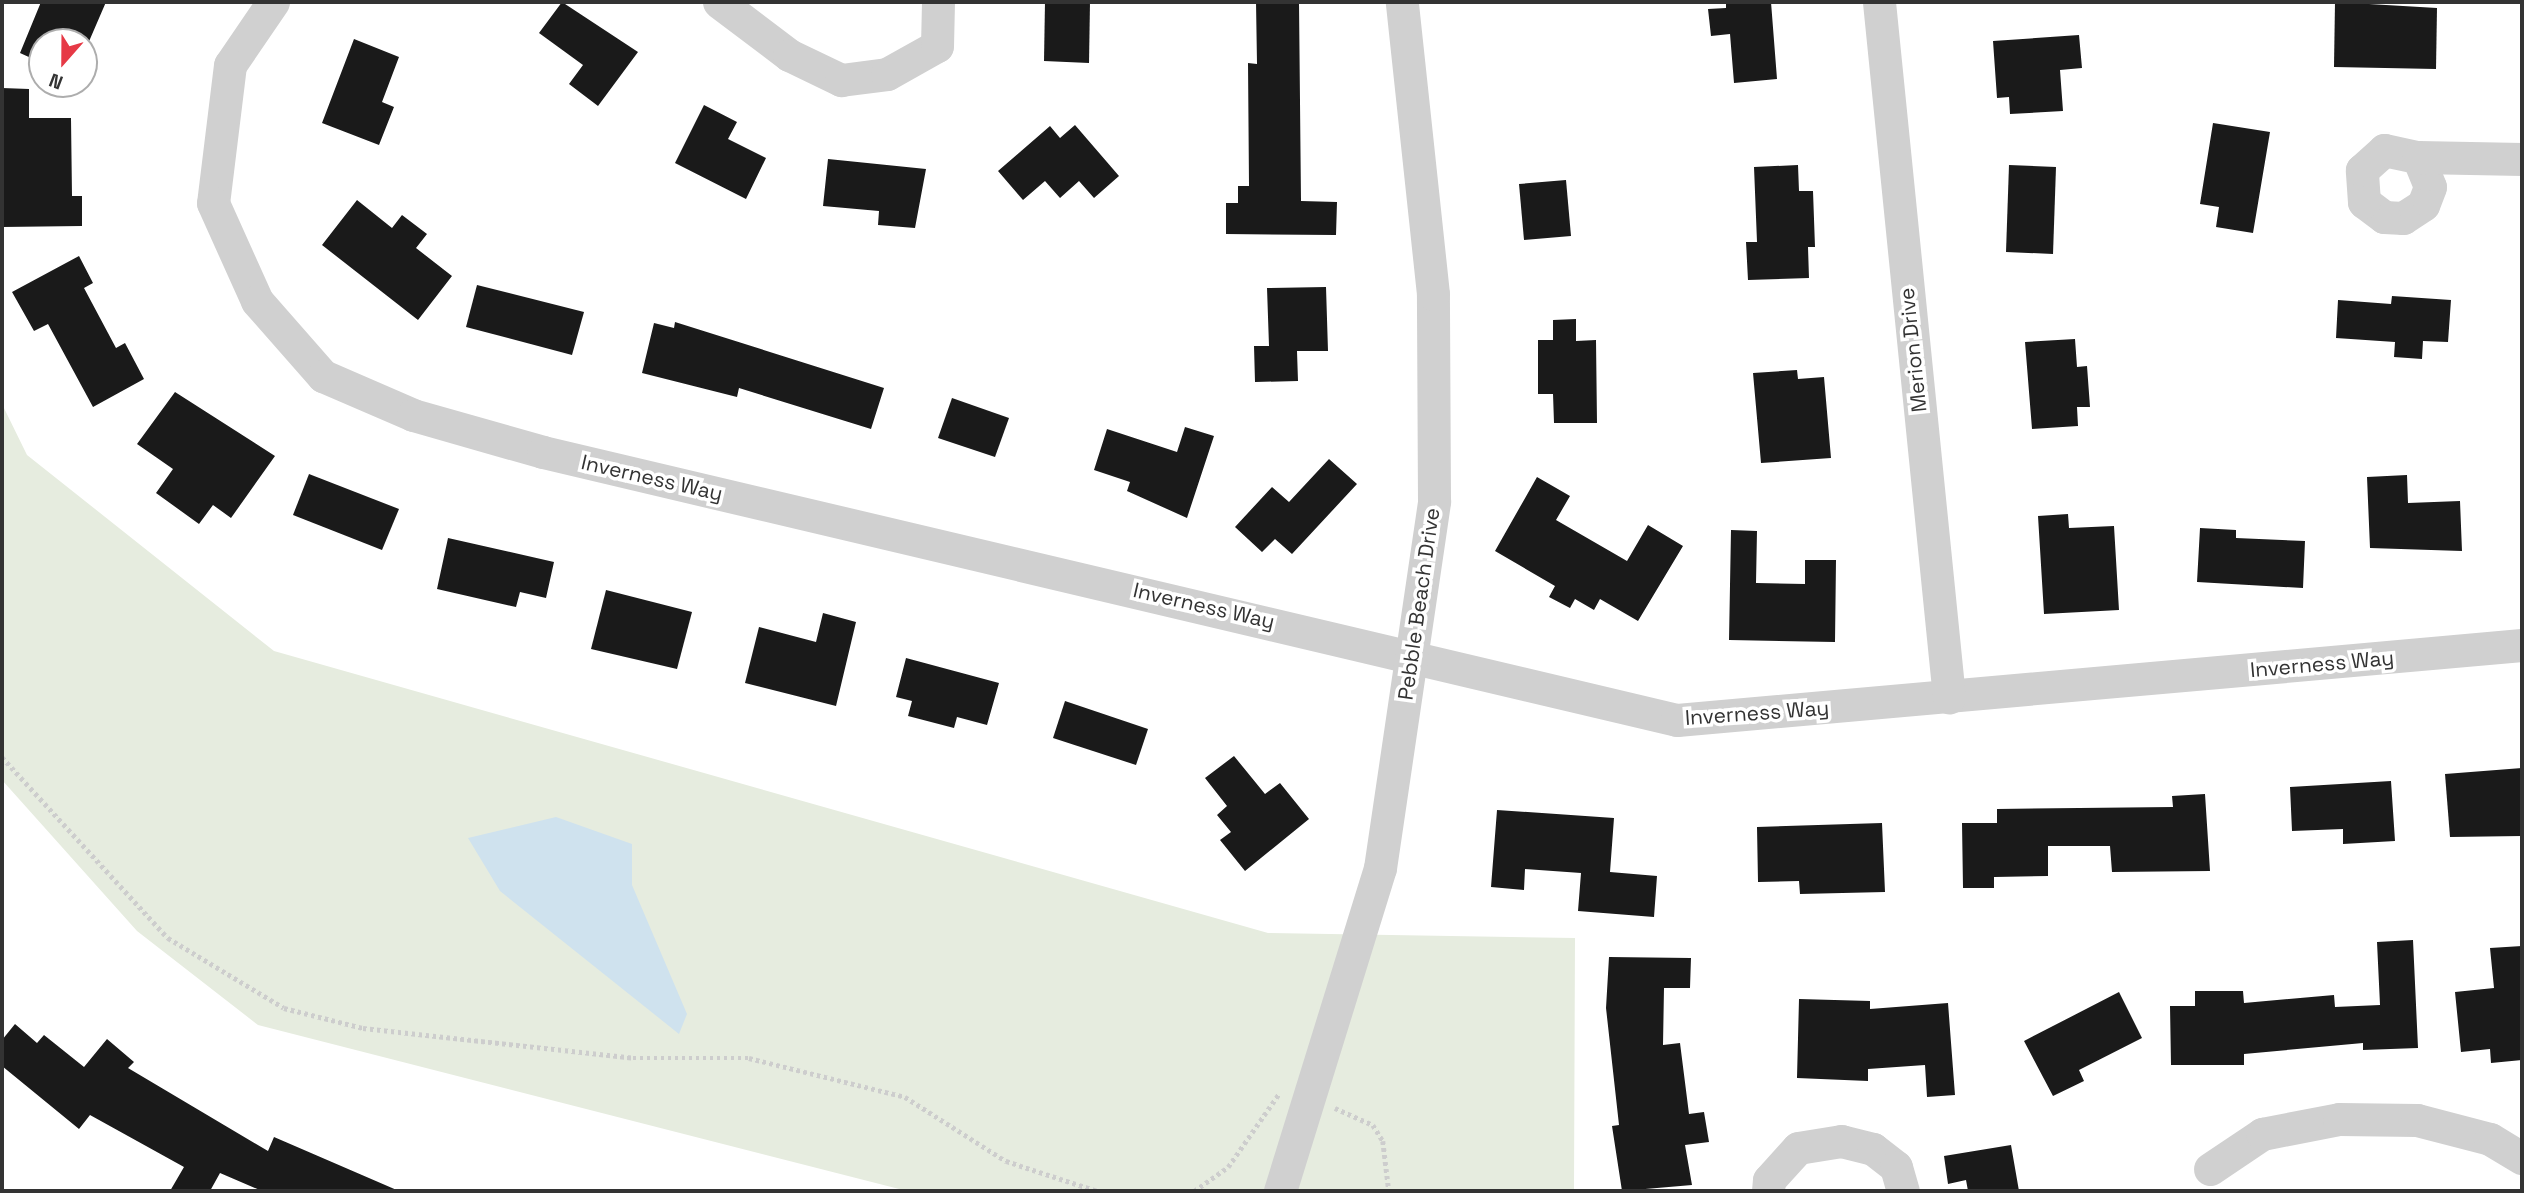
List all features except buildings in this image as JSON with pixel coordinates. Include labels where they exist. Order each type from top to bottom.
[{"type":"street","name":"Inverness Way","points":[[273,2],[230,65],[213,203],[257,301],[323,376],[413,415],[543,452],[1413,654],[1677,720],[2522,645]]},
{"type":"street","points":[[719,2],[789,55],[841,80],[887,74],[937,46],[938,2]]},
{"type":"street","name":"Pebble Beach Drive","points":[[1280,1191],[1380,868],[1434,501],[1433,294],[1402,2]]},
{"type":"street","name":"Merion Drive","points":[[1879,2],[1950,697]]},
{"type":"street","points":[[2418,158],[2522,159]]},
{"type":"street","points":[[2210,1169],[2262,1134],[2339,1119],[2417,1120],[2490,1139],[2522,1158]]},
{"type":"street","points":[[1768,1191],[1769,1180],[1798,1148],[1841,1141],[1873,1149],[1896,1167],[1903,1191]]},
{"type":"path","points":[[2,757],[168,938],[284,1009],[363,1028],[634,1058],[749,1058],[905,1097],[1006,1161],[1097,1191]]},
{"type":"shaded area","points":[[2,404],[27,455],[274,651],[1268,933],[1575,938],[1574,1191],[907,1191],[258,1025],[137,931],[2,780]]},
{"type":"water","points":[[556,817],[632,844],[632,885],[687,1014],[679,1034],[500,891],[468,838]]}]
